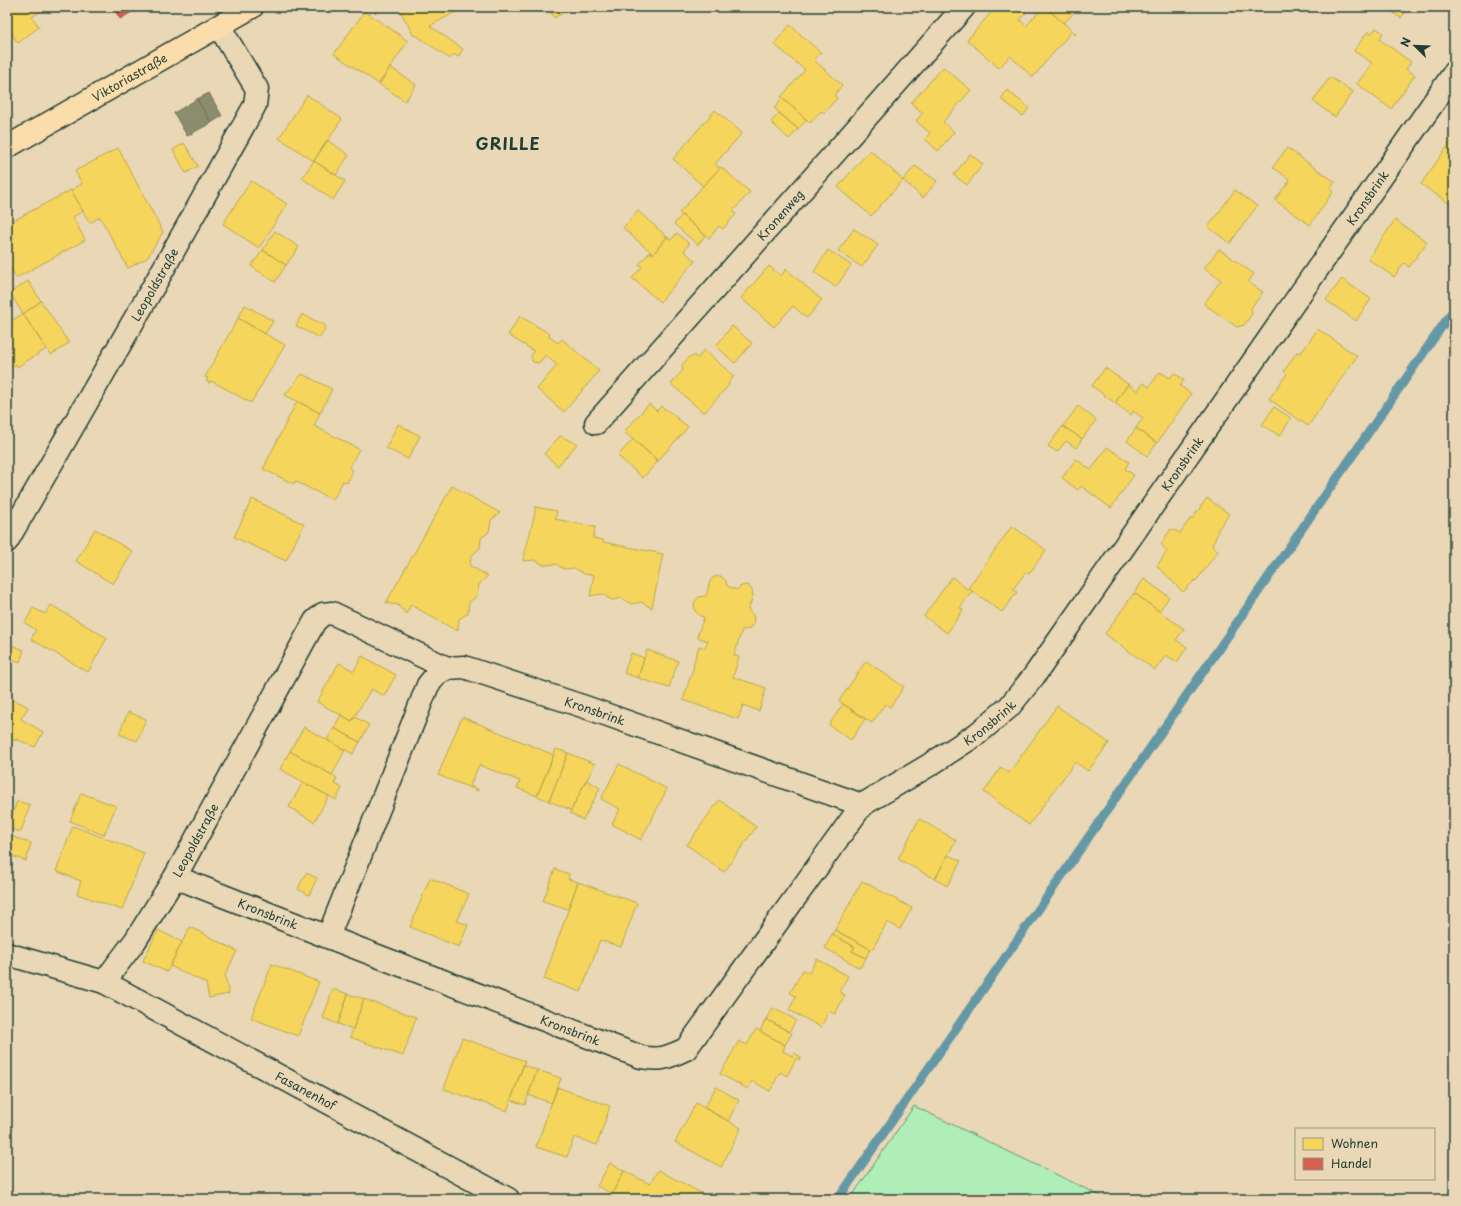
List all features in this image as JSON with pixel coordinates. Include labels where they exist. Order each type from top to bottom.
[{"type":"main road","name":"Viktoriastraße","points":[[7,147],[252,7]]},
{"type":"street","name":"Kronenweg","points":[[596,423],[964,7]]},
{"type":"street","name":"Leopoldstraße","points":[[7,541],[160,275],[255,105],[257,89],[219,26]]},
{"type":"street","name":"Kronsbrink","points":[[175,876],[328,937],[641,1057],[655,1059],[670,1057],[686,1049],[862,805],[931,764],[977,734],[1009,707],[1024,688],[1454,72]]},
{"type":"street","name":"Leopoldstraße","points":[[104,982],[135,941],[175,876],[315,621],[323,614],[332,613]]},
{"type":"street","name":"Kronsbrink","points":[[332,613],[447,668],[464,667],[471,669],[862,805]]},
{"type":"street","points":[[328,937],[428,685],[436,674],[447,668]]},
{"type":"street","points":[[7,954],[104,982]]},
{"type":"street","name":"Fasanenhof","points":[[104,982],[508,1199]]},
{"type":"green space","points":[[914,1106],[1107,1199],[850,1199]]},
{"type":"building: Wohnen","points":[[7,7],[46,7],[32,17],[39,27],[18,43],[11,33],[7,36]]},
{"type":"building: Wohnen","points":[[398,7],[464,7],[430,26],[463,49],[458,57],[454,54],[450,59],[416,35],[414,36]]},
{"type":"building: Wohnen","points":[[548,7],[573,7],[554,18]]},
{"type":"building: Wohnen","points":[[996,7],[1005,7],[1011,12],[1016,7],[1019,7],[1026,13],[1020,20],[1026,26],[1043,7],[1045,7],[1076,34],[1075,35],[1071,32],[1033,77],[1010,56],[999,68],[967,40]]},
{"type":"building: Wohnen","points":[[1045,7],[1079,7],[1064,23]]},
{"type":"building: Wohnen","points":[[1385,7],[1409,7],[1401,18]]},
{"type":"building: Wohnen","points":[[365,11],[408,41],[379,84],[334,54]]},
{"type":"building: Wohnen","points":[[790,25],[821,53],[814,60],[842,85],[834,95],[837,98],[824,113],[821,111],[810,123],[781,97],[805,70],[774,44]]},
{"type":"building: Wohnen","points":[[1376,28],[1383,33],[1379,39],[1411,62],[1406,69],[1415,75],[1391,109],[1357,84],[1372,63],[1354,51],[1368,31],[1371,34]]},
{"type":"building: Wohnen","points":[[390,67],[416,85],[405,101],[379,84]]},
{"type":"building: Wohnen","points":[[943,67],[971,90],[943,122],[954,132],[938,151],[925,139],[930,133],[916,121],[923,113],[911,103]]},
{"type":"building: Wohnen","points":[[1330,77],[1353,92],[1335,117],[1313,101]]},
{"type":"building: Wohnen","points":[[1007,90],[1029,108],[1023,116],[1001,99]]},
{"type":"building: Wohnen","points":[[307,95],[342,119],[314,161],[279,138]]},
{"type":"building: Wohnen","points":[[783,99],[807,120],[798,129],[774,108]]},
{"type":"building: Wohnen","points":[[715,110],[742,133],[715,164],[720,168],[703,186],[673,159]]},
{"type":"building: Wohnen","points":[[779,113],[798,129],[789,139],[771,122]]},
{"type":"building: Wohnen","points":[[1454,137],[1454,207],[1421,184]]},
{"type":"building: Wohnen","points":[[327,140],[349,155],[336,175],[314,161]]},
{"type":"building: Wohnen","points":[[184,143],[198,166],[186,173],[173,150]]},
{"type":"building: Wohnen","points":[[118,148],[163,232],[147,258],[128,268],[100,217],[90,223],[71,190],[82,184],[75,171]]},
{"type":"building: Wohnen","points":[[1287,148],[1335,182],[1330,189],[1333,192],[1310,225],[1275,200],[1290,180],[1273,167]]},
{"type":"building: Wohnen","points":[[870,150],[903,180],[871,216],[838,187]]},
{"type":"building: Wohnen","points":[[970,154],[983,164],[967,185],[954,175]]},
{"type":"building: Wohnen","points":[[314,161],[345,181],[333,200],[302,178]]},
{"type":"building: Wohnen","points":[[915,166],[937,181],[923,198],[903,180]]},
{"type":"building: Wohnen","points":[[721,167],[750,192],[733,211],[736,214],[723,229],[719,226],[709,238],[679,213]]},
{"type":"building: Wohnen","points":[[251,181],[287,204],[259,248],[223,224]]},
{"type":"building: Wohnen","points":[[71,190],[83,211],[73,217],[85,240],[16,278],[7,260],[7,224]]},
{"type":"building: Wohnen","points":[[1235,190],[1257,206],[1230,243],[1208,227]]},
{"type":"building: Wohnen","points":[[638,211],[667,237],[653,254],[623,228]]},
{"type":"building: Wohnen","points":[[682,215],[705,235],[698,245],[674,224]]},
{"type":"building: Wohnen","points":[[1395,220],[1427,242],[1409,267],[1404,263],[1394,277],[1368,259]]},
{"type":"building: Wohnen","points":[[854,229],[878,245],[862,267],[838,251]]},
{"type":"building: Wohnen","points":[[275,231],[299,247],[286,265],[263,250]]},
{"type":"building: Wohnen","points":[[677,233],[689,244],[684,251],[695,261],[660,302],[632,278],[642,267],[639,264],[650,252],[653,254],[667,237],[671,240]]},
{"type":"building: Wohnen","points":[[1219,249],[1254,274],[1248,282],[1263,292],[1251,308],[1252,314],[1244,325],[1237,327],[1204,304],[1221,280],[1204,268]]},
{"type":"building: Wohnen","points":[[263,250],[286,265],[275,282],[251,266]]},
{"type":"building: Wohnen","points":[[828,250],[851,265],[836,287],[814,272]]},
{"type":"building: Wohnen","points":[[769,266],[781,276],[786,269],[822,300],[807,318],[793,306],[774,327],[741,298]]},
{"type":"building: Wohnen","points":[[1342,279],[1371,299],[1356,321],[1326,300]]},
{"type":"building: Wohnen","points":[[28,281],[41,301],[23,314],[10,293]]},
{"type":"building: Wohnen","points":[[41,301],[69,343],[51,355],[23,314]]},
{"type":"building: Wohnen","points":[[245,305],[273,321],[265,334],[238,318]]},
{"type":"building: Wohnen","points":[[23,314],[46,349],[17,367],[16,364],[7,369],[7,323]]},
{"type":"building: Wohnen","points":[[302,314],[326,326],[320,338],[296,326]]},
{"type":"building: Wohnen","points":[[520,316],[550,334],[549,337],[558,343],[562,339],[599,371],[564,412],[537,389],[557,365],[545,355],[541,361],[537,363],[533,362],[531,356],[534,351],[508,335]]},
{"type":"building: Wohnen","points":[[238,318],[285,345],[251,403],[212,381],[210,383],[206,381],[208,378],[205,377]]},
{"type":"building: Wohnen","points":[[732,326],[752,343],[735,363],[716,346]]},
{"type":"building: Wohnen","points":[[1318,329],[1357,356],[1308,426],[1269,399],[1287,374],[1284,371],[1297,352],[1301,353]]},
{"type":"building: Wohnen","points":[[704,350],[734,376],[728,384],[729,385],[704,413],[671,384],[683,370],[682,365],[689,357],[695,356],[698,358]]},
{"type":"building: Wohnen","points":[[1105,368],[1128,384],[1115,403],[1092,386]]},
{"type":"building: Wohnen","points":[[1160,372],[1170,378],[1174,373],[1184,380],[1180,386],[1191,394],[1157,443],[1136,428],[1143,418],[1133,411],[1131,415],[1115,403],[1128,384],[1138,391],[1143,383],[1149,387]]},
{"type":"building: Wohnen","points":[[302,374],[332,389],[320,413],[285,395]]},
{"type":"building: Wohnen","points":[[297,401],[320,413],[314,426],[359,449],[349,468],[353,470],[347,483],[343,481],[333,500],[295,481],[294,484],[263,469]]},
{"type":"building: Wohnen","points":[[649,404],[657,411],[661,406],[688,427],[658,461],[624,432]]},
{"type":"building: Wohnen","points":[[1078,406],[1096,420],[1082,439],[1063,426]]},
{"type":"building: Wohnen","points":[[1274,407],[1291,418],[1280,436],[1262,425]]},
{"type":"building: Wohnen","points":[[398,424],[420,436],[408,459],[386,448]]},
{"type":"building: Wohnen","points":[[1063,426],[1082,439],[1076,448],[1066,441],[1057,452],[1048,446]]},
{"type":"building: Wohnen","points":[[1136,428],[1157,443],[1147,456],[1127,441]]},
{"type":"building: Wohnen","points":[[560,436],[577,444],[558,466],[544,454]]},
{"type":"building: Wohnen","points":[[633,439],[658,461],[643,478],[618,456]]},
{"type":"building: Wohnen","points":[[1107,447],[1129,462],[1125,469],[1134,475],[1111,508],[1081,486],[1078,490],[1062,478],[1076,459],[1091,470]]},
{"type":"building: Wohnen","points":[[452,486],[500,513],[491,520],[489,532],[481,538],[480,548],[471,556],[470,566],[488,576],[479,584],[477,596],[469,602],[468,613],[459,619],[457,631],[411,605],[406,614],[398,605],[386,603]]},
{"type":"building: Wohnen","points":[[1207,498],[1229,514],[1217,531],[1218,532],[1212,546],[1218,551],[1196,581],[1195,580],[1183,592],[1157,566],[1167,551],[1161,544],[1171,529],[1180,533]]},
{"type":"building: Wohnen","points":[[252,499],[304,524],[286,561],[234,537]]},
{"type":"building: Wohnen","points":[[535,507],[557,511],[555,519],[595,527],[593,538],[603,540],[603,542],[663,554],[652,608],[641,602],[631,604],[622,598],[612,600],[602,594],[590,596],[594,575],[584,574],[575,568],[564,569],[556,564],[544,565],[535,560],[523,561],[535,513]]},
{"type":"building: Wohnen","points":[[1012,526],[1046,550],[1029,574],[1026,572],[1013,589],[1017,592],[1002,612],[968,588]]},
{"type":"building: Wohnen","points":[[95,529],[133,552],[113,584],[76,561]]},
{"type":"building: Wohnen","points":[[721,576],[726,581],[727,586],[737,590],[741,586],[748,585],[752,590],[753,596],[748,610],[753,615],[754,623],[749,629],[742,630],[734,655],[739,657],[733,677],[766,688],[759,711],[743,705],[738,719],[683,700],[699,646],[705,648],[708,641],[697,637],[704,617],[700,616],[695,611],[694,603],[699,597],[706,596],[710,581],[714,577]]},
{"type":"building: Wohnen","points":[[952,577],[967,589],[968,588],[972,591],[960,608],[963,610],[947,633],[924,616]]},
{"type":"building: Wohnen","points":[[1144,579],[1169,597],[1159,611],[1134,593]]},
{"type":"building: Wohnen","points":[[1134,593],[1184,629],[1176,640],[1187,647],[1177,662],[1166,655],[1155,670],[1105,634]]},
{"type":"building: Wohnen","points":[[51,605],[107,638],[88,672],[31,639],[36,630],[25,623],[33,608],[45,614]]},
{"type":"building: Wohnen","points":[[7,643],[24,650],[20,662],[7,657]]},
{"type":"building: Wohnen","points":[[647,650],[678,661],[669,688],[638,678]]},
{"type":"building: Wohnen","points":[[631,653],[644,658],[638,678],[624,673]]},
{"type":"building: Wohnen","points":[[362,656],[396,675],[384,696],[371,689],[352,721],[317,702],[339,663],[354,671]]},
{"type":"building: Wohnen","points":[[866,661],[904,687],[890,707],[885,704],[872,723],[839,701]]},
{"type":"building: Wohnen","points":[[7,686],[10,688],[7,695]]},
{"type":"building: Wohnen","points":[[7,696],[28,707],[21,719],[43,732],[35,747],[16,739],[16,741],[7,738]]},
{"type":"building: Wohnen","points":[[843,704],[865,719],[851,740],[829,725]]},
{"type":"building: Wohnen","points":[[1057,706],[1109,743],[1088,771],[1075,762],[1029,825],[984,792],[1001,767],[1009,773]]},
{"type":"building: Wohnen","points":[[128,712],[146,719],[137,741],[119,734]]},
{"type":"building: Wohnen","points":[[341,715],[352,721],[355,717],[369,725],[360,742],[334,728]]},
{"type":"building: Wohnen","points":[[462,717],[554,755],[537,796],[517,788],[520,781],[479,765],[470,786],[478,789],[478,791],[438,775]]},
{"type":"building: Wohnen","points":[[304,727],[345,750],[332,775],[290,751]]},
{"type":"building: Wohnen","points":[[334,728],[360,742],[353,754],[327,740]]},
{"type":"building: Wohnen","points":[[556,749],[568,753],[549,801],[537,796]]},
{"type":"building: Wohnen","points":[[290,751],[337,778],[334,783],[342,788],[336,800],[280,769]]},
{"type":"building: Wohnen","points":[[568,753],[595,764],[571,810],[549,801]]},
{"type":"building: Wohnen","points":[[619,764],[667,789],[641,840],[612,824],[620,809],[601,799]]},
{"type":"building: Wohnen","points":[[586,780],[600,788],[583,820],[570,813]]},
{"type":"building: Wohnen","points":[[303,782],[329,796],[314,822],[289,807]]},
{"type":"building: Wohnen","points":[[81,793],[116,806],[104,835],[70,821]]},
{"type":"building: Wohnen","points":[[719,800],[756,827],[724,872],[687,845]]},
{"type":"building: Wohnen","points":[[17,801],[30,805],[21,832],[8,828]]},
{"type":"building: Wohnen","points":[[919,819],[956,840],[935,879],[898,859]]},
{"type":"building: Wohnen","points":[[73,826],[144,853],[122,910],[77,894],[81,881],[56,871]]},
{"type":"building: Wohnen","points":[[7,835],[31,843],[26,861],[7,854]]},
{"type":"building: Wohnen","points":[[948,855],[961,861],[947,886],[935,879]]},
{"type":"building: Wohnen","points":[[555,869],[569,874],[568,879],[578,882],[568,909],[543,901]]},
{"type":"building: Wohnen","points":[[306,873],[317,878],[309,895],[298,889]]},
{"type":"building: Wohnen","points":[[430,878],[469,894],[457,921],[468,925],[459,947],[410,927]]},
{"type":"building: Wohnen","points":[[862,881],[912,908],[900,929],[887,922],[872,950],[835,930]]},
{"type":"building: Wohnen","points":[[578,882],[637,903],[621,947],[600,940],[581,992],[544,979]]},
{"type":"building: Wohnen","points":[[190,927],[237,951],[225,975],[229,994],[209,998],[206,983],[170,966]]},
{"type":"building: Wohnen","points":[[158,930],[182,942],[167,972],[143,961]]},
{"type":"building: Wohnen","points":[[835,930],[870,949],[866,958],[852,951],[855,947],[832,934]]},
{"type":"building: Wohnen","points":[[832,934],[855,947],[852,951],[866,958],[860,968],[825,948]]},
{"type":"building: Wohnen","points":[[817,959],[848,976],[839,992],[845,995],[835,1014],[829,1011],[821,1027],[789,1010],[796,996],[790,993],[803,970],[809,973]]},
{"type":"building: Wohnen","points":[[272,964],[319,982],[298,1036],[251,1018]]},
{"type":"building: Wohnen","points":[[333,989],[348,994],[338,1024],[323,1018]]},
{"type":"building: Wohnen","points":[[348,994],[364,999],[353,1029],[338,1024]]},
{"type":"building: Wohnen","points":[[364,999],[416,1017],[403,1056],[350,1037]]},
{"type":"building: Wohnen","points":[[773,1008],[796,1020],[789,1032],[766,1019]]},
{"type":"building: Wohnen","points":[[766,1019],[792,1033],[785,1045],[760,1031]]},
{"type":"building: Wohnen","points":[[756,1029],[785,1045],[783,1051],[792,1056],[794,1053],[801,1057],[800,1060],[796,1058],[787,1076],[780,1072],[770,1091],[752,1081],[748,1089],[720,1074],[739,1041],[747,1045]]},
{"type":"building: Wohnen","points":[[462,1038],[525,1061],[507,1111],[444,1089]]},
{"type":"building: Wohnen","points":[[523,1065],[537,1070],[525,1105],[511,1100]]},
{"type":"building: Wohnen","points":[[537,1070],[561,1078],[552,1103],[528,1095]]},
{"type":"building: Wohnen","points":[[557,1087],[610,1106],[597,1145],[574,1137],[567,1157],[536,1147]]},
{"type":"building: Wohnen","points":[[716,1087],[739,1100],[728,1121],[704,1108]]},
{"type":"building: Wohnen","points":[[696,1103],[741,1128],[721,1167],[675,1142]]},
{"type":"building: Wohnen","points":[[610,1163],[624,1171],[612,1194],[597,1186]]},
{"type":"building: Wohnen","points":[[658,1170],[707,1196],[705,1199],[609,1199],[624,1171],[650,1184]]},
{"type":"building: Handel","points":[[113,7],[140,7],[120,19]]},
{"type":"building: Industrie","points":[[209,93],[222,116],[211,123],[197,99]]},
{"type":"building: Industrie","points":[[197,99],[211,123],[187,136],[174,113]]},
{"type":"waterway","points":[[838,1199],[1454,309]]},
{"type":"district","name":"GRILLE","points":[[508,143]]}]
